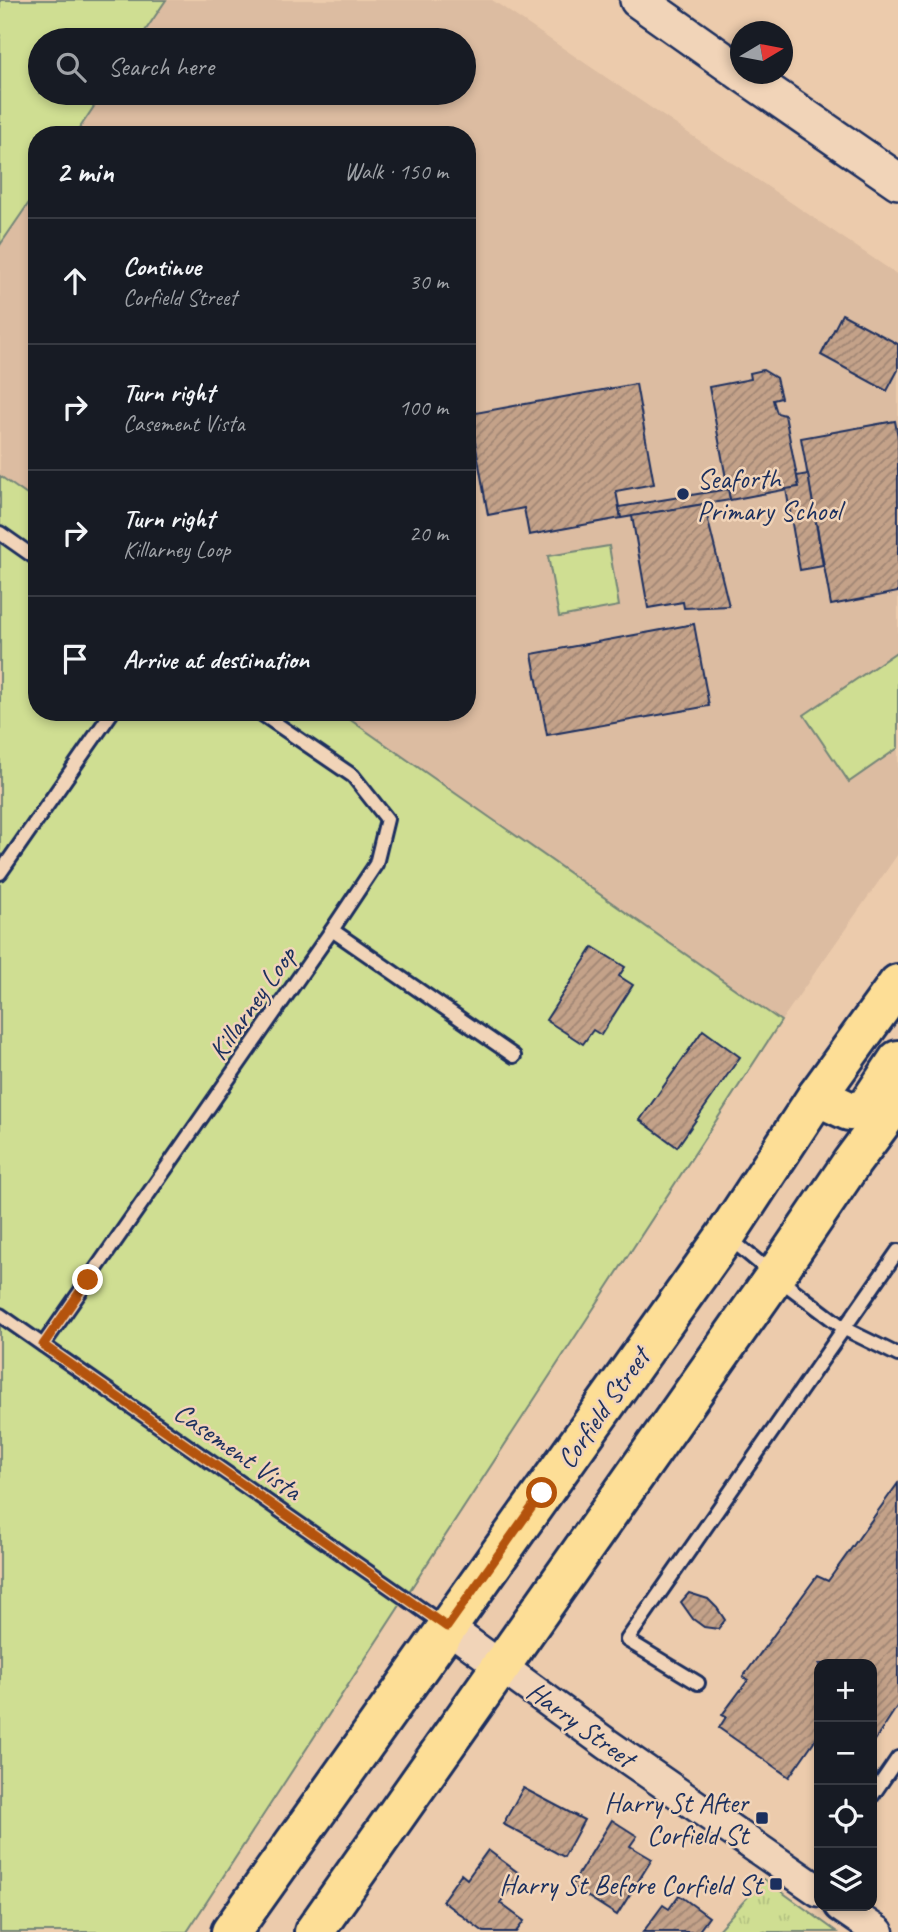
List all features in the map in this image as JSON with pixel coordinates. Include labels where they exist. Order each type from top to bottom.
[{"type":"main road","points":[[638,0],[730,65]]},
{"type":"main road","points":[[758,84],[898,181]]},
{"type":"main road","name":"Corfield Street","points":[[231,1932],[726,1235],[817,1096],[898,984]]},
{"type":"main road","points":[[817,1096],[849,1111],[865,1110],[898,1059]]},
{"type":"main road","points":[[314,1932],[898,1100]]},
{"type":"street","name":"Harry Street","points":[[447,1627],[607,1744],[814,1882]]},
{"type":"street","points":[[847,1911],[878,1932]]},
{"type":"lane","points":[[0,533],[28,553]]},
{"type":"lane","points":[[0,873],[106,721]]},
{"type":"lane","name":"Killarney Loop","points":[[43,1345],[376,864],[387,819],[353,776],[272,721]]},
{"type":"lane","points":[[332,930],[514,1056]]},
{"type":"lane","points":[[726,1235],[845,1329],[898,1355]]},
{"type":"lane","points":[[698,1684],[627,1640],[898,1251]]},
{"type":"lane","name":"Casement Vista","points":[[0,1315],[447,1627]]},
{"type":"lane","points":[[877,1789],[898,1758]]},
{"type":"shaded area","name":"Seaforth Primary School","points":[[166,0],[492,0],[898,275],[898,854],[781,1021],[352,721],[476,721],[476,126],[81,126],[95,105],[476,105],[476,28],[147,28]]},
{"type":"shaded area","points":[[28,204],[28,496],[0,476],[0,245]]},
{"type":"green space","points":[[0,0],[166,0],[147,28],[28,28],[28,105],[95,105],[81,126],[28,126],[28,204],[0,245]]},
{"type":"green space","points":[[0,476],[28,496],[28,721],[352,721],[781,1021],[187,1932],[0,1932]]},
{"type":"green space","points":[[609,546],[619,606],[559,617],[548,556]]},
{"type":"green space","points":[[898,651],[898,748],[849,782],[804,715]]},
{"type":"green space","points":[[764,1879],[837,1932],[716,1932]]},
{"type":"building","points":[[842,314],[898,344],[898,370],[887,391],[821,355]]},
{"type":"building","points":[[763,370],[776,378],[781,398],[773,400],[777,413],[785,415],[799,487],[730,500],[709,387],[751,379],[750,373]]},
{"type":"building","points":[[636,384],[654,484],[616,491],[621,518],[529,535],[524,508],[488,515],[476,448],[476,413]]},
{"type":"building","points":[[895,421],[898,437],[898,592],[831,605],[801,438]]},
{"type":"building","points":[[808,474],[823,566],[800,570],[786,489],[799,487],[797,476]]},
{"type":"building","points":[[728,489],[730,500],[621,518],[619,507]]},
{"type":"building","points":[[704,504],[729,606],[684,608],[683,602],[648,608],[632,516]]},
{"type":"building","points":[[694,624],[709,706],[547,735],[532,654]]},
{"type":"building","points":[[593,947],[625,967],[619,976],[633,985],[601,1035],[593,1030],[583,1044],[546,1020]]},
{"type":"building","points":[[703,1030],[740,1057],[677,1147],[640,1120]]},
{"type":"building","points":[[898,1483],[898,1705],[877,1737],[877,1659],[814,1659],[814,1741],[789,1777],[719,1728],[726,1717],[722,1715],[748,1680],[743,1677],[817,1576],[828,1581]]},
{"type":"building","points":[[689,1593],[708,1599],[717,1608],[725,1620],[718,1629],[704,1627],[693,1619],[681,1602]]},
{"type":"building","points":[[523,1788],[584,1820],[564,1857],[503,1824]]},
{"type":"building","points":[[612,1820],[637,1836],[630,1846],[652,1859],[617,1915],[571,1886]]},
{"type":"building","points":[[488,1850],[520,1874],[500,1903],[524,1921],[516,1932],[484,1932],[442,1901],[461,1874],[467,1879]]},
{"type":"building","points":[[679,1895],[709,1917],[698,1932],[643,1932],[663,1905],[669,1909]]},
{"type":"place","name":"Seaforth Primary School","points":[[683,494]]},
{"type":"place","name":"Harry St After Corfield St","points":[[762,1818]]},
{"type":"place","name":"Harry St Before Corfield St","points":[[776,1884]]},
{"type":"route","points":[[88,1280],[43,1345],[447,1627],[542,1493]]}]
